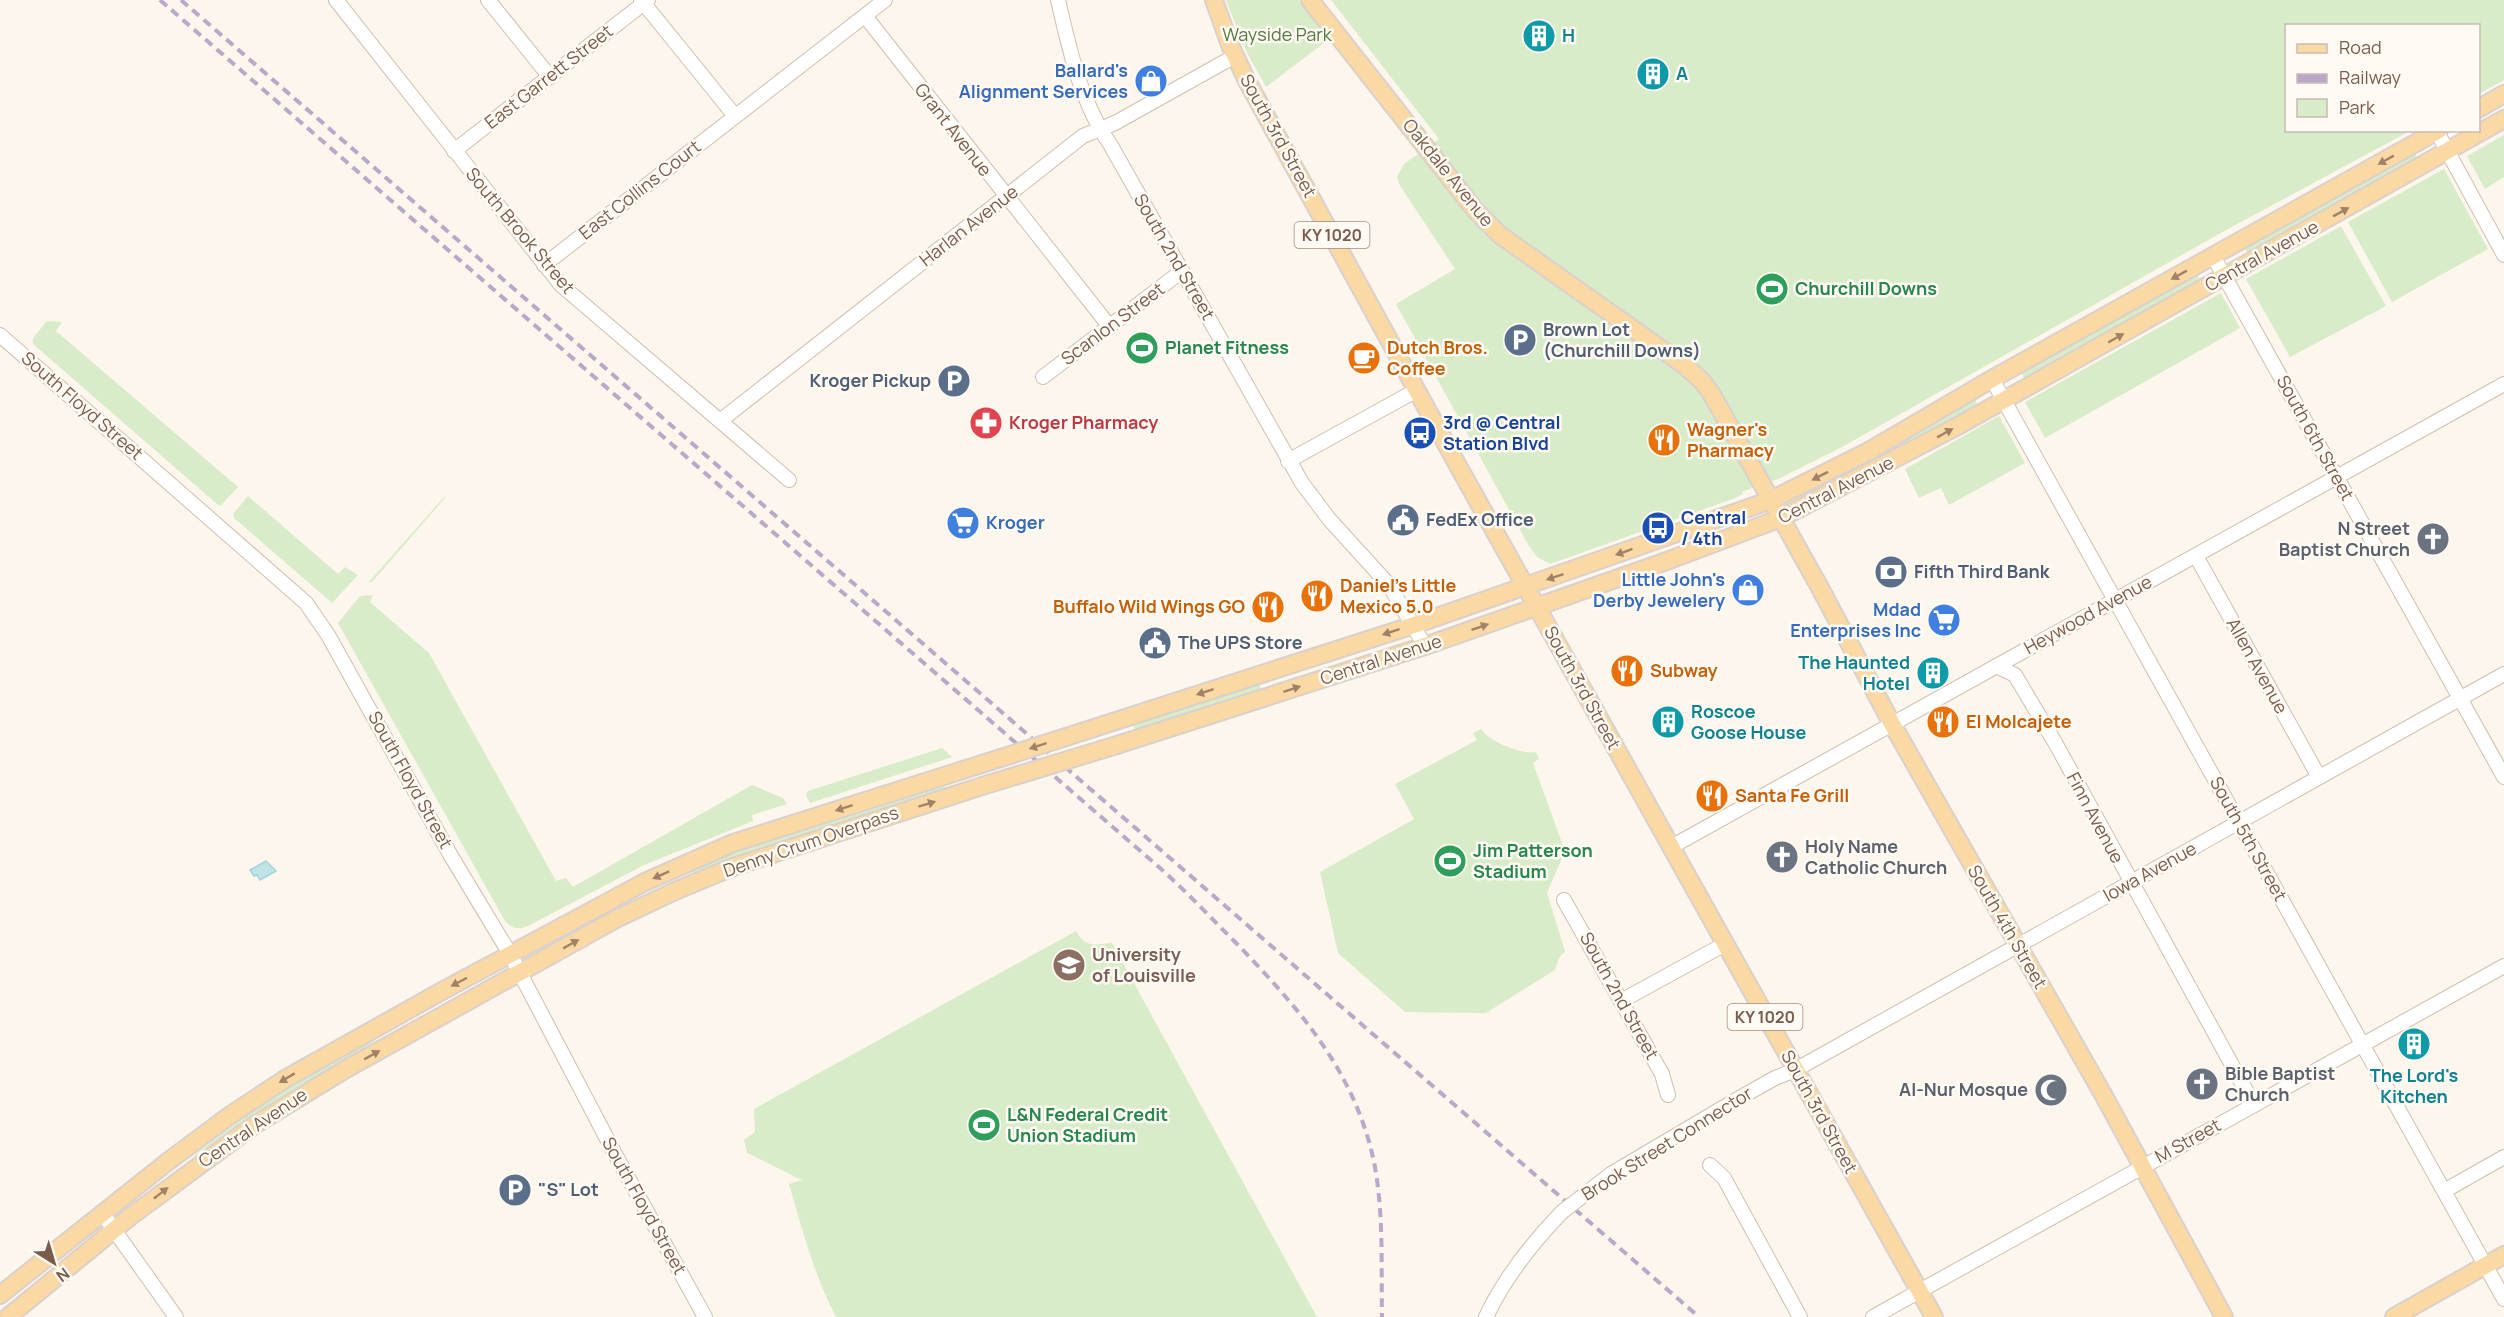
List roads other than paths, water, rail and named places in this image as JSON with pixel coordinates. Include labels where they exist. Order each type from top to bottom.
[{"type":"main road","name":"KY 1020","points":[[1214,0],[1235,56]]},
{"type":"main road","name":"Oakdale Avenue","points":[[1310,0],[1475,210],[1500,235],[1684,365],[1701,381]]},
{"type":"main road","name":"South 3rd Street","points":[[1235,56],[1537,607],[1934,1317]]},
{"type":"main road","points":[[2480,108],[2504,94]]},
{"type":"main road","name":"Central Avenue","points":[[1117,745],[1425,646],[1727,540],[1781,518],[1888,464],[2504,119]]},
{"type":"main road","name":"Central Avenue","points":[[1094,728],[1414,625],[1771,500],[1869,450],[2436,132]]},
{"type":"main road","name":"South 4th Street","points":[[1701,381],[1714,399],[1771,500],[1892,724],[2104,1096],[2224,1317]]},
{"type":"main road","name":"Denny Crum Overpass","points":[[510,954],[645,882],[733,843],[1094,728]]},
{"type":"main road","name":"Denny Crum Overpass","points":[[520,973],[616,920],[675,891],[791,847],[1117,745]]},
{"type":"main road","name":"Central Avenue","points":[[0,1295],[229,1116],[285,1079],[510,954]]},
{"type":"main road","name":"Central Avenue","points":[[8,1317],[115,1229],[201,1162],[253,1126],[346,1069],[520,973]]},
{"type":"main road","points":[[2394,1317],[2504,1255]]},
{"type":"street","name":"South Brook Street","points":[[336,0],[561,285],[789,480]]},
{"type":"street","points":[[488,0],[550,77]]},
{"type":"street","name":"East Collins Court","points":[[544,266],[885,0]]},
{"type":"street","name":"South 2nd Street","points":[[1058,0],[1076,70],[1100,129],[1288,461],[1306,490],[1329,519],[1389,585],[1425,646]]},
{"type":"street","name":"East Garrett Street","points":[[454,152],[644,1]]},
{"type":"street","points":[[644,1],[735,116]]},
{"type":"street","name":"Grant Avenue","points":[[864,16],[1110,327]]},
{"type":"street","name":"Harlan Avenue","points":[[720,422],[1083,136],[1115,123],[1235,56]]},
{"type":"street","points":[[2438,132],[2447,152],[2504,255]]},
{"type":"street","name":"South 6th Street","points":[[2213,256],[2504,777]]},
{"type":"street","name":"Scanlon Street","points":[[1043,377],[1182,271]]},
{"type":"street","name":"South Floyd Street","points":[[0,335],[306,603],[339,654],[452,856],[510,954],[615,1154],[705,1317]]},
{"type":"street","name":"South 5th Street","points":[[1992,379],[2504,1299]]},
{"type":"street","name":"Heywood Avenue","points":[[1671,847],[2504,384]]},
{"type":"street","points":[[1288,461],[1417,390]]},
{"type":"street","name":"Allen Avenue","points":[[2196,556],[2319,777]]},
{"type":"street","name":"Finn Avenue","points":[[1996,666],[2015,675],[2057,746],[2254,1105]]},
{"type":"street","name":"Iowa Avenue","points":[[1795,1070],[2504,674]]},
{"type":"street","name":"South 2nd Street","points":[[1564,900],[1662,1074],[1668,1095]]},
{"type":"street","points":[[1621,1001],[1725,944]]},
{"type":"street","name":"M Street","points":[[1873,1317],[2504,966]]},
{"type":"street","name":"Brook Street Connector","points":[[1486,1317],[1512,1270],[1530,1246],[1562,1212],[1611,1174],[1743,1096],[1795,1070]]},
{"type":"street","points":[[2444,1191],[2504,1158]]},
{"type":"street","points":[[1710,1165],[1724,1178],[1800,1317]]},
{"type":"street","points":[[102,1213],[176,1317]]},
{"type":"water","points":[[266,861],[276,871],[260,880],[250,870]]},
{"type":"railway","points":[[160,0],[1160,868],[1241,948],[1305,1020],[1340,1072],[1354,1100],[1365,1130],[1377,1181],[1381,1240],[1382,1317]]},
{"type":"railway","points":[[181,0],[1699,1317]]},
{"type":"place","name":"H","points":[[1539,36]]},
{"type":"place","name":"A","points":[[1653,74]]},
{"type":"place","name":"Ballard's Alignment Services","points":[[1151,81]]},
{"type":"place","name":"Churchill Downs","points":[[1772,289]]},
{"type":"place","name":"Brown Lot (Churchill Downs)","points":[[1520,340]]},
{"type":"place","name":"Planet Fitness","points":[[1142,348]]},
{"type":"place","name":"Dutch Bros. Coffee","points":[[1364,358]]},
{"type":"place","name":"Kroger Pickup","points":[[954,381]]},
{"type":"place","name":"Kroger Pharmacy","points":[[986,423]]},
{"type":"place","name":"3rd @ Central Station Blvd","points":[[1420,433]]},
{"type":"place","name":"Wagner's Pharmacy","points":[[1664,440]]},
{"type":"place","name":"FedEx Office","points":[[1403,520]]},
{"type":"place","name":"Kroger","points":[[963,523]]},
{"type":"place","name":"Central / 4th","points":[[1658,528]]},
{"type":"place","name":"N Street Baptist Church","points":[[2433,539]]},
{"type":"place","name":"Fifth Third Bank","points":[[1891,572]]},
{"type":"place","name":"Little John's Derby Jewelery","points":[[1748,590]]},
{"type":"place","name":"Daniel’s Little Mexico 5.0","points":[[1317,596]]},
{"type":"place","name":"Buffalo Wild Wings GO","points":[[1268,607]]},
{"type":"place","name":"Mdad Enterprises Inc","points":[[1944,620]]},
{"type":"place","name":"The UPS Store","points":[[1155,643]]},
{"type":"place","name":"Subway","points":[[1627,671]]},
{"type":"place","name":"The Haunted Hotel","points":[[1933,673]]},
{"type":"place","name":"Roscoe Goose House","points":[[1668,722]]},
{"type":"place","name":"El Molcajete","points":[[1943,722]]},
{"type":"place","name":"Santa Fe Grill","points":[[1712,796]]},
{"type":"place","name":"Holy Name Catholic Church","points":[[1782,857]]},
{"type":"place","name":"Jim Patterson Stadium","points":[[1450,861]]},
{"type":"place","name":"University of Louisville","points":[[1069,965]]},
{"type":"place","name":"The Lord's Kitchen","points":[[2414,1044]]},
{"type":"place","name":"Bible Baptist Church","points":[[2202,1084]]},
{"type":"place","name":"Al-Nur Mosque","points":[[2051,1090]]},
{"type":"place","name":"L&N Federal Credit Union Stadium","points":[[984,1125]]},
{"type":"place","name":"\"S\" Lot","points":[[515,1190]]},
{"type":"park label","name":"Wayside Park","points":[[1277,35]]}]
